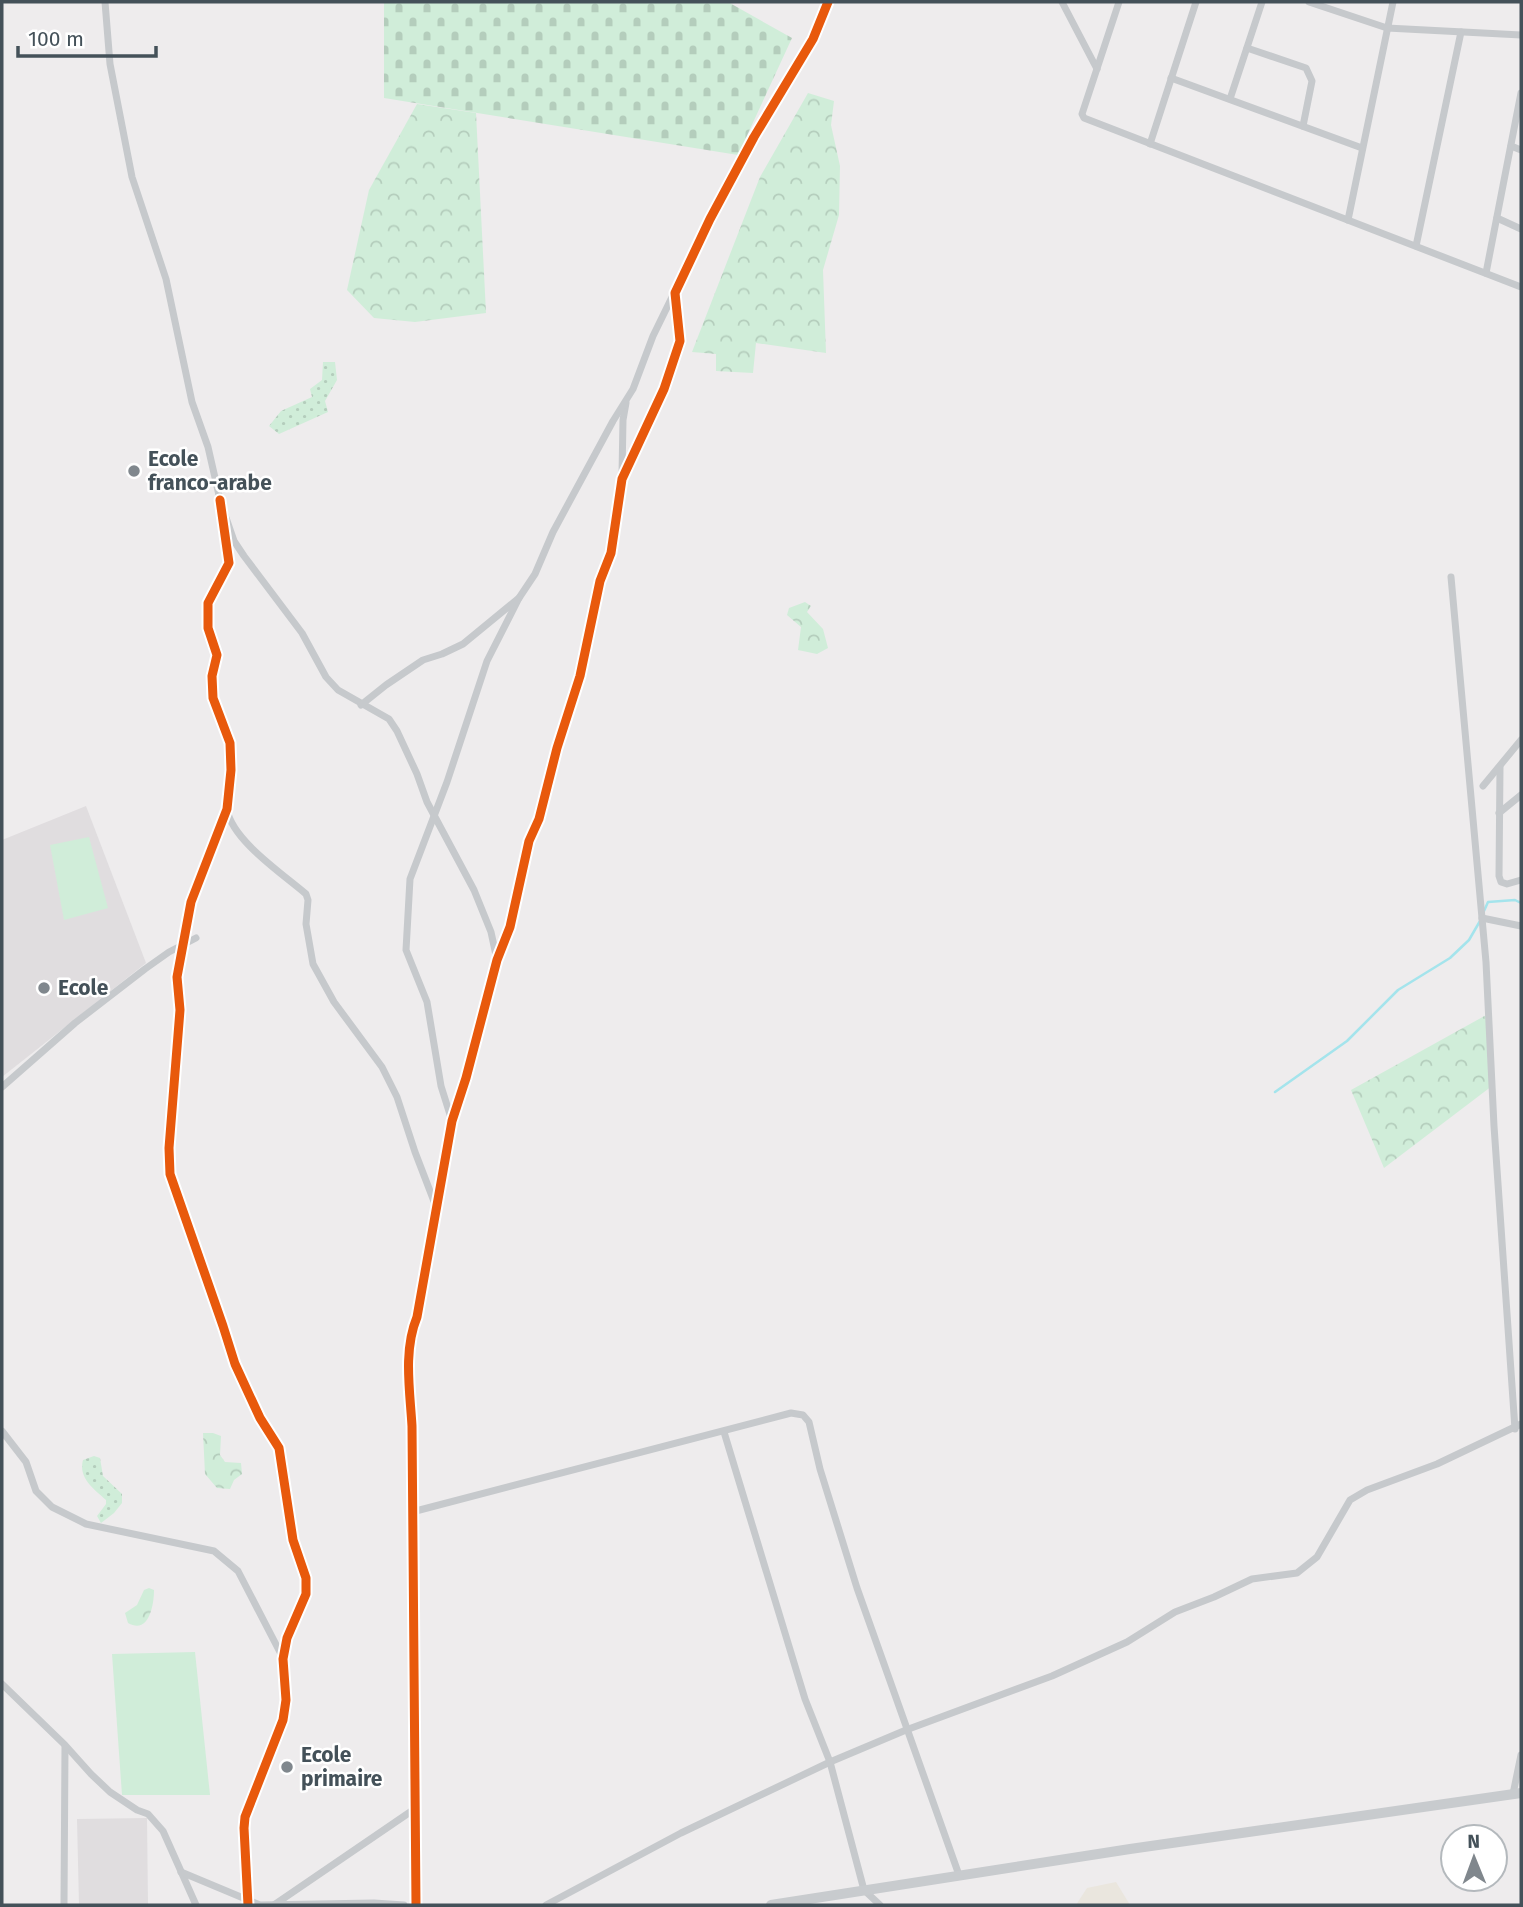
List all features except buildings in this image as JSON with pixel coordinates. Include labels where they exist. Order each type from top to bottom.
[{"type":"main road","points":[[771,1905],[1517,1793]]},
{"type":"street","points":[[105,2],[110,64],[132,177],[166,279],[192,402],[208,447],[229,563],[208,604],[208,628],[217,656],[212,676],[213,698],[230,744],[231,770],[227,809],[191,902],[177,977],[180,1010],[169,1148],[170,1174],[229,1350],[260,1418],[279,1448],[293,1540],[306,1578],[306,1594],[287,1638],[283,1659],[286,1700],[283,1720],[245,1817],[247,1903]]},
{"type":"street","points":[[452,1121],[442,1086],[427,1002],[406,950],[410,879],[447,782],[487,661],[519,598],[535,575],[553,532],[634,389],[653,336],[710,219],[754,137],[813,39],[828,2]]},
{"type":"street","points":[[1062,2],[1097,69]]},
{"type":"street","points":[[1119,2],[1082,114],[1084,118],[1521,287]]},
{"type":"street","points":[[1150,144],[1196,2]]},
{"type":"street","points":[[1230,99],[1262,2]]},
{"type":"street","points":[[1310,2],[1387,28],[1521,35]]},
{"type":"street","points":[[1348,220],[1393,2]]},
{"type":"street","points":[[1416,246],[1461,32]]},
{"type":"street","points":[[1247,48],[1306,68],[1312,81],[1303,126]]},
{"type":"street","points":[[1171,78],[1362,148]]},
{"type":"street","points":[[1486,273],[1521,93]]},
{"type":"street","points":[[1511,146],[1521,150]]},
{"type":"street","points":[[1497,218],[1521,229]]},
{"type":"street","points":[[622,479],[664,389],[680,341],[675,293]]},
{"type":"street","points":[[416,1905],[410,1333],[417,1317],[452,1121],[497,960],[510,927],[529,841],[539,819],[557,748],[580,676],[600,581],[611,554],[622,479],[623,420],[627,399]]},
{"type":"street","points":[[219,500],[234,541],[302,633],[326,677],[338,690],[383,715],[397,730],[433,815],[474,890],[491,932],[497,960]]},
{"type":"street","points":[[546,1905],[681,1833],[830,1762],[906,1730],[1052,1676],[1127,1643],[1175,1612],[1252,1579],[1276,1578],[1297,1573],[1317,1557],[1350,1500],[1367,1490],[1437,1464],[1518,1426],[1482,918],[1451,577]]},
{"type":"street","points":[[361,705],[423,660],[463,645],[519,598]]},
{"type":"street","points":[[1483,786],[1521,740]]},
{"type":"street","points":[[1500,767],[1499,876],[1501,882],[1507,884],[1521,880]]},
{"type":"street","points":[[1499,813],[1521,795]]},
{"type":"street","points":[[227,809],[229,821],[267,864],[306,894],[306,924],[313,964],[334,1002],[382,1067],[397,1097],[436,1207]]},
{"type":"street","points":[[1482,918],[1521,926]]},
{"type":"street","points":[[2,1087],[75,1023],[145,969],[196,938]]},
{"type":"street","points":[[412,1512],[791,1413],[803,1415],[809,1422],[838,1528],[906,1730],[959,1875]]},
{"type":"street","points":[[2,1431],[26,1462],[36,1491],[52,1507],[86,1524],[214,1551],[227,1560],[238,1571],[283,1659]]},
{"type":"street","points":[[724,1432],[805,1699],[830,1762],[864,1890],[880,1905]]},
{"type":"street","points":[[2,1684],[110,1792],[156,1821],[196,1905]]},
{"type":"street","points":[[64,1905],[65,1745]]},
{"type":"street","points":[[1517,1793],[1521,1755]]},
{"type":"street","points":[[274,1905],[415,1808]]},
{"type":"street","points":[[181,1872],[247,1903],[260,1905],[404,1905]]},
{"type":"shaded area","points":[[86,806],[146,963],[2,1077],[2,840]]},
{"type":"shaded area","points":[[147,1818],[148,1905],[79,1905],[77,1819]]},
{"type":"shaded area","points":[[1116,1882],[1130,1905],[1076,1905],[1087,1888]]},
{"type":"green space","points":[[384,2],[728,2],[792,38],[738,155],[384,98]]},
{"type":"green space","points":[[808,93],[834,101],[831,125],[840,166],[839,215],[823,270],[826,353],[756,343],[753,373],[716,371],[716,354],[692,352],[760,177]]},
{"type":"green space","points":[[417,104],[476,113],[486,313],[415,322],[374,318],[347,290],[369,190]]},
{"type":"green space","points":[[323,362],[335,362],[337,380],[325,401],[328,412],[279,434],[269,426],[281,411],[312,397],[310,389],[322,380]]},
{"type":"green space","points":[[805,602],[811,606],[807,612],[823,629],[828,648],[817,654],[798,650],[801,627],[787,615],[789,608]]},
{"type":"green space","points":[[89,837],[108,908],[64,920],[50,845]]},
{"type":"green space","points":[[1488,1014],[1492,1086],[1384,1168],[1351,1090]]},
{"type":"green space","points":[[203,1433],[221,1436],[220,1455],[225,1462],[241,1463],[242,1474],[234,1480],[230,1489],[217,1488],[205,1474]]},
{"type":"green space","points":[[94,1456],[100,1458],[103,1476],[122,1494],[122,1503],[101,1523],[97,1516],[106,1500],[88,1483],[82,1466],[83,1460]]},
{"type":"green space","points":[[144,1590],[154,1590],[149,1617],[141,1625],[128,1623],[125,1613],[137,1605]]},
{"type":"green space","points":[[195,1652],[210,1795],[122,1795],[112,1654]]},
{"type":"waterway","points":[[1484,911],[1488,902],[1515,900],[1521,903]]},
{"type":"waterway","points":[[1275,1092],[1347,1041],[1398,990],[1450,958],[1469,940],[1480,921]]},
{"type":"cycle path","points":[[416,1905],[412,1426],[409,1357],[452,1121],[497,960],[510,927],[529,841],[539,819],[557,748],[580,676],[600,581],[611,553],[622,479],[664,389],[680,341],[675,293],[710,219],[754,137],[813,39],[828,2]]},
{"type":"cycle path","points":[[220,500],[229,563],[208,603],[208,628],[217,655],[212,676],[213,698],[230,743],[231,770],[227,809],[191,902],[177,977],[180,1010],[169,1148],[170,1174],[235,1364],[260,1418],[279,1448],[293,1540],[306,1578],[306,1594],[287,1638],[283,1659],[286,1700],[283,1720],[245,1817],[248,1905]]},
{"type":"place","name":"Ecole franco-arabe","points":[[134,471]]},
{"type":"place","name":"Ecole","points":[[44,988]]},
{"type":"place","name":"Ecole primaire","points":[[287,1767]]}]
